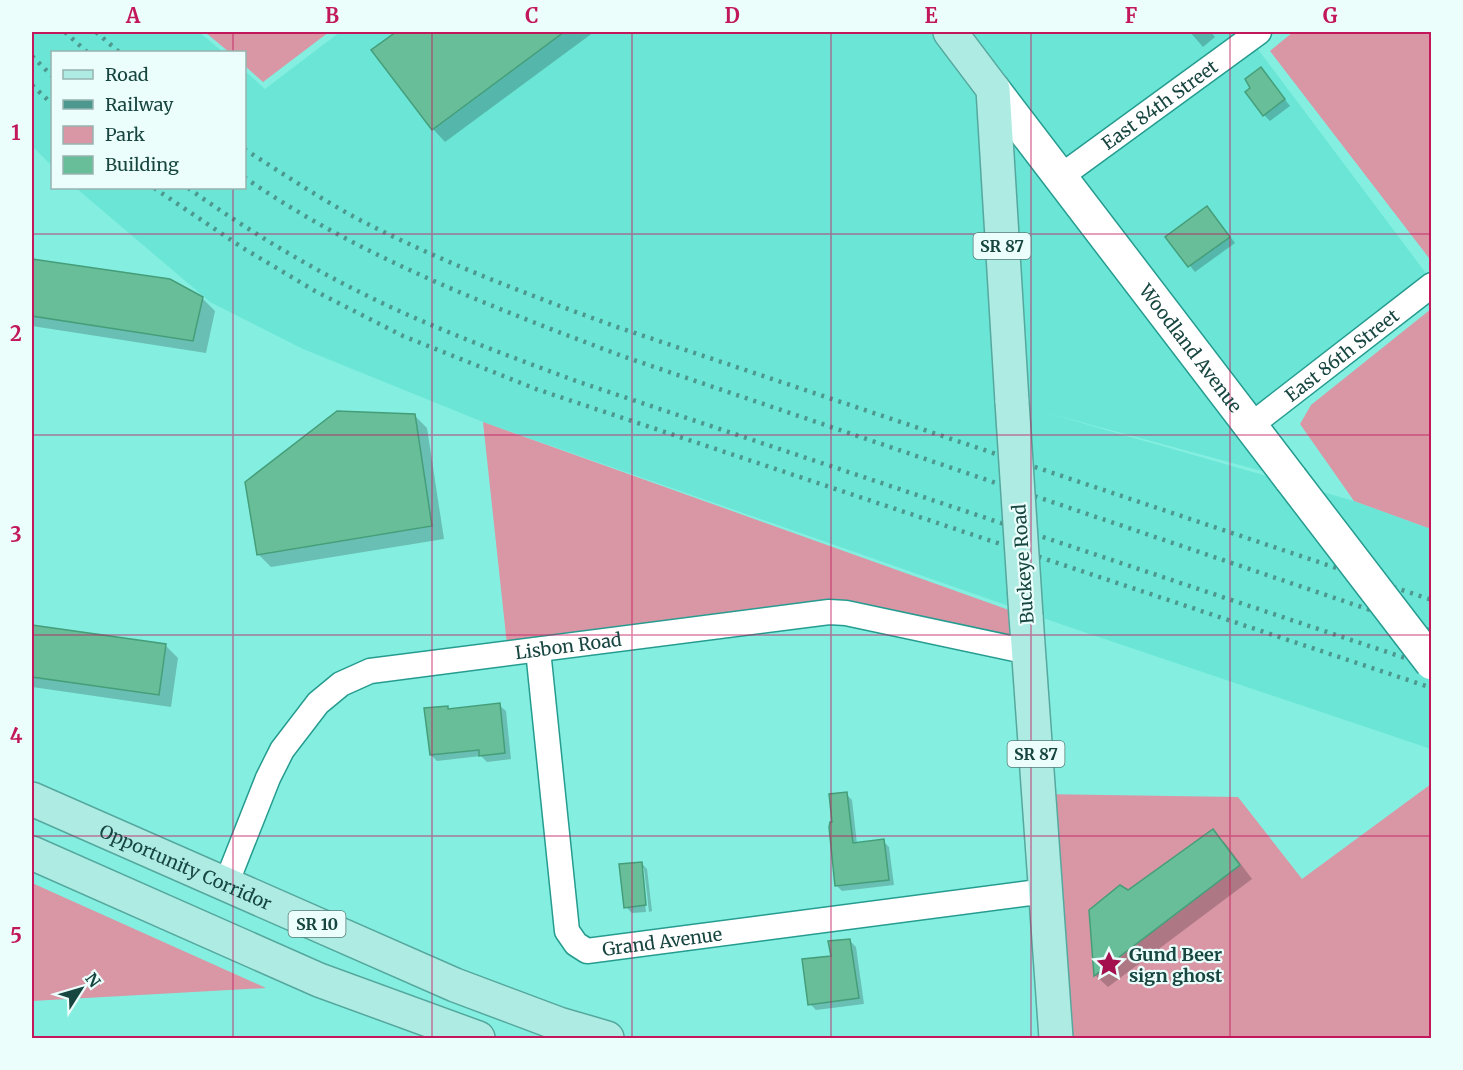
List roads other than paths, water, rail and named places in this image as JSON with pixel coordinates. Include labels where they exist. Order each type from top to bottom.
[{"type":"main road","name":"Woodland Avenue","points":[[950,32],[1431,663]]},
{"type":"main road","name":"Buckeye Road","points":[[993,89],[1026,616],[1056,1038]]},
{"type":"main road","name":"Opportunity Corridor","points":[[32,799],[455,985],[559,1024],[607,1038]]},
{"type":"main road","points":[[32,853],[319,981],[478,1038]]},
{"type":"street","name":"East 84th Street","points":[[1060,177],[1259,32]]},
{"type":"street","name":"East 86th Street","points":[[1250,426],[1431,285]]},
{"type":"street","name":"Lisbon Road","points":[[226,884],[268,778],[282,750],[318,703],[341,684],[370,670],[829,612],[846,613],[1029,652]]},
{"type":"street","name":"Grand Avenue","points":[[538,650],[567,931],[576,944],[587,951],[1046,891]]},
{"type":"railway","points":[[65,32],[86,51]]},
{"type":"railway","points":[[96,32],[118,51]]},
{"type":"railway","points":[[32,56],[51,75]]},
{"type":"railway","points":[[32,85],[51,103]]},
{"type":"railway","points":[[246,150],[315,194],[389,235],[453,264],[551,303],[1432,600]]},
{"type":"railway","points":[[246,178],[288,206],[380,256],[476,299],[573,338],[1432,631]]},
{"type":"railway","points":[[155,189],[243,248],[315,291],[403,336],[536,389],[1432,688]]},
{"type":"railway","points":[[189,189],[272,244],[361,293],[499,352],[576,381],[1432,667]]},
{"type":"place","name":"Gund Beer sign ghost","points":[[1109,964]]}]
